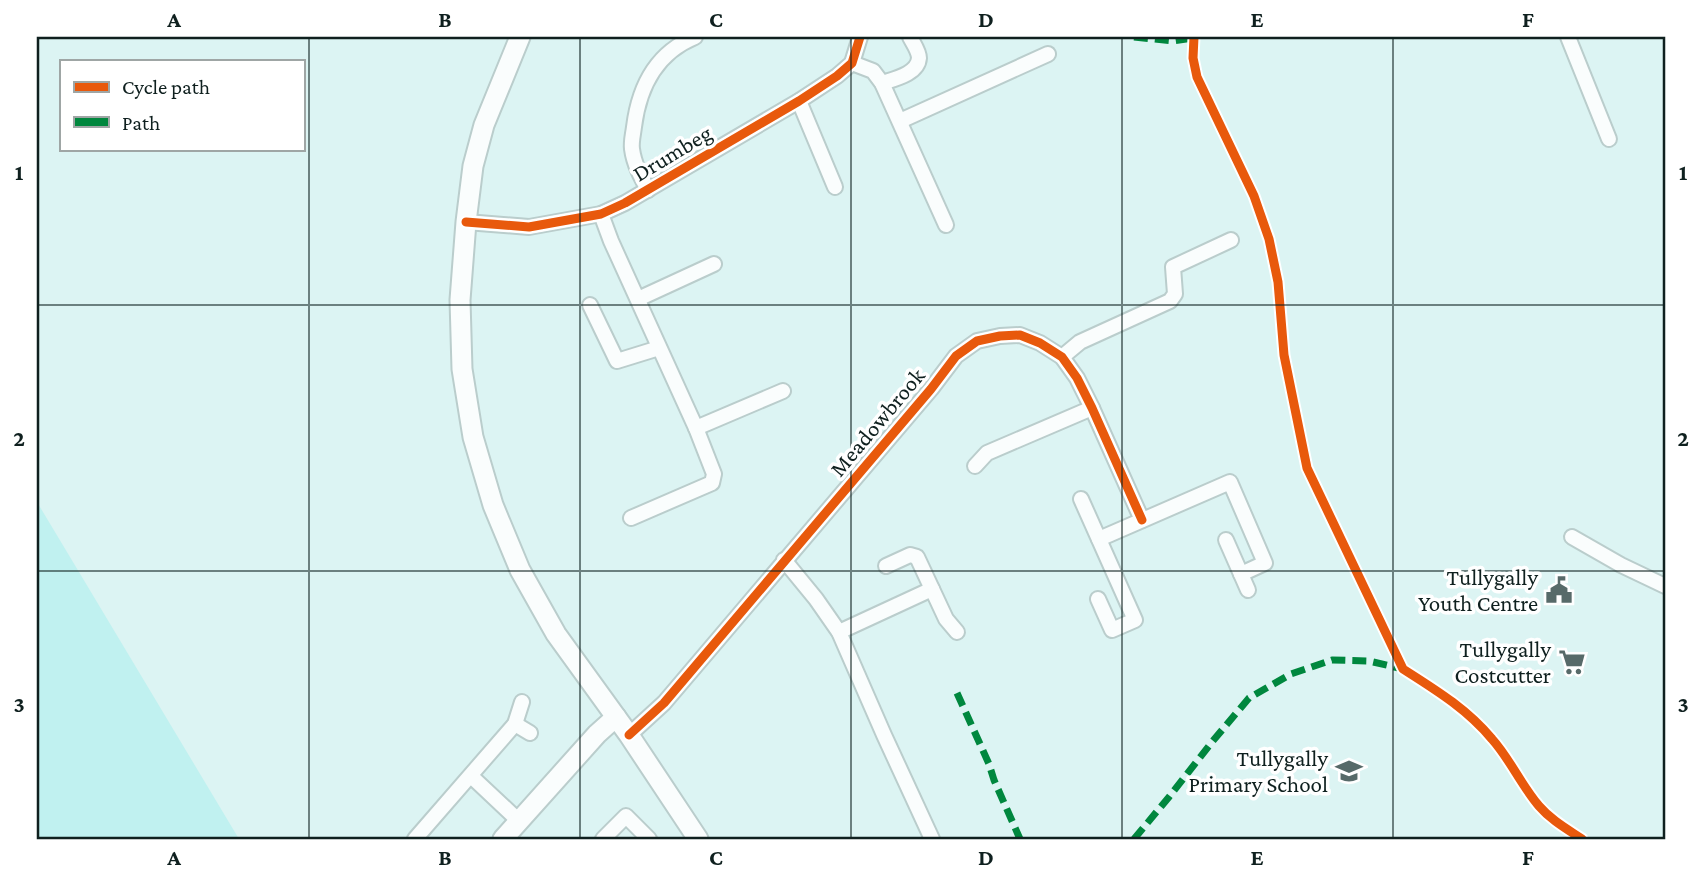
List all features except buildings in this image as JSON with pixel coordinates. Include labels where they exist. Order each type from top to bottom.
[{"type":"main road","points":[[520,37],[481,136],[473,166],[466,222],[460,300],[462,369],[473,437],[493,505],[520,570],[556,634],[629,735],[698,839]]},
{"type":"main road","points":[[503,839],[597,734],[616,717]]},
{"type":"street","points":[[860,37],[852,63],[873,71],[882,83],[946,225]]},
{"type":"street","points":[[882,83],[911,72],[917,66],[918,53],[910,37]]},
{"type":"street","points":[[1568,37],[1609,139]]},
{"type":"street","name":"Drumbeg","points":[[648,190],[635,166],[631,146],[635,116],[646,82],[660,59],[685,39]]},
{"type":"street","points":[[900,121],[1048,54]]},
{"type":"street","name":"Drumbeg","points":[[466,222],[529,227],[601,214],[648,190],[799,101],[852,63]]},
{"type":"street","points":[[799,101],[835,187]]},
{"type":"street","points":[[601,214],[714,474],[712,483],[631,518]]},
{"type":"street","points":[[1062,357],[1080,342],[1170,300],[1175,294],[1173,267],[1231,240]]},
{"type":"street","points":[[638,299],[714,264]]},
{"type":"street","points":[[590,305],[617,361],[659,348]]},
{"type":"street","name":"Meadowbrook","points":[[629,735],[664,703],[931,389],[956,356],[977,341],[1020,335],[1040,343],[1062,357],[1077,378],[1092,408],[1142,520]]},
{"type":"street","points":[[696,428],[783,391]]},
{"type":"street","points":[[975,466],[987,453],[1092,408]]},
{"type":"street","points":[[1099,539],[1230,482],[1265,563],[1241,574]]},
{"type":"street","points":[[1081,499],[1135,620],[1112,630],[1098,598]]},
{"type":"street","points":[[1572,537],[1665,586]]},
{"type":"street","points":[[1226,540],[1248,590]]},
{"type":"street","points":[[886,566],[910,555],[917,556],[946,619],[957,632]]},
{"type":"street","points":[[784,560],[839,632],[932,839]]},
{"type":"street","points":[[839,632],[932,589]]},
{"type":"street","points":[[415,839],[515,724],[522,702]]},
{"type":"street","points":[[515,724],[530,733]]},
{"type":"street","points":[[471,776],[519,821]]},
{"type":"street","points":[[603,839],[626,816],[649,839]]},
{"type":"shaded area","points":[[37,502],[239,839],[37,839]]},
{"type":"marked path","points":[[1134,37],[1173,41],[1194,38]]},
{"type":"marked path","points":[[1134,839],[1249,698],[1291,674],[1332,660],[1369,661],[1403,669]]},
{"type":"marked path","points":[[957,693],[1020,839]]},
{"type":"cycle path","points":[[466,222],[529,227],[601,214],[625,203],[837,76],[852,63],[860,37]]},
{"type":"cycle path","points":[[1194,37],[1193,58],[1197,77],[1254,196],[1269,239],[1278,282],[1284,355],[1307,468],[1403,669],[1472,718],[1498,747],[1539,806],[1582,839]]},
{"type":"cycle path","points":[[629,735],[664,703],[931,389],[956,356],[977,341],[1020,335],[1040,343],[1062,357],[1077,378],[1092,408],[1142,520]]},
{"type":"place","name":"Tullygally Youth Centre","points":[[1559,590]]},
{"type":"place","name":"Tullygally Costcutter","points":[[1572,662]]},
{"type":"place","name":"Tullygally Primary School","points":[[1349,771]]}]
